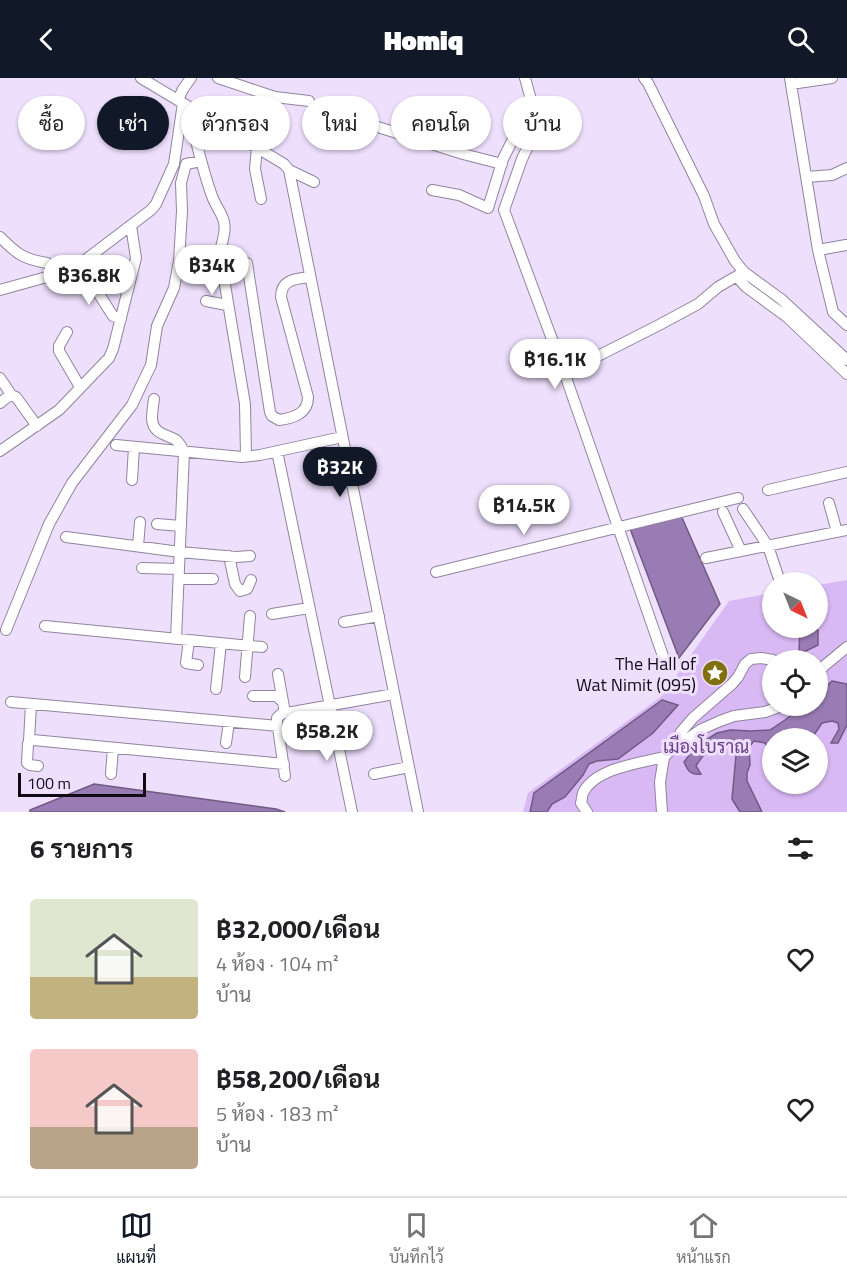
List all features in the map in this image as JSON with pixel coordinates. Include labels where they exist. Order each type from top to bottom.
[{"type":"street","points":[[142,78],[181,101]]},
{"type":"street","points":[[184,96],[183,89],[191,78]]},
{"type":"street","points":[[218,78],[275,97],[302,100]]},
{"type":"street","points":[[525,78],[530,96]]},
{"type":"street","points":[[644,78],[704,196],[714,224],[746,287],[787,317],[847,374]]},
{"type":"street","points":[[832,78],[791,81],[818,250],[833,312],[847,325]]},
{"type":"street","points":[[379,127],[502,164]]},
{"type":"street","points":[[0,290],[67,272],[145,215],[156,204],[174,164],[181,129]]},
{"type":"street","points":[[198,150],[212,195],[224,222],[220,255],[245,404],[246,456]]},
{"type":"street","points":[[257,150],[255,169],[261,199]]},
{"type":"street","points":[[262,150],[284,164],[289,170],[314,182]]},
{"type":"street","points":[[432,190],[459,195],[488,208],[509,150]]},
{"type":"street","points":[[526,150],[504,210],[562,366],[664,659]]},
{"type":"street","points":[[6,630],[49,524],[72,483],[132,405],[151,365],[157,326],[174,288],[179,261],[181,183],[186,164],[201,161]]},
{"type":"street","points":[[806,177],[832,175],[847,168]]},
{"type":"street","points":[[289,170],[418,812]]},
{"type":"street","points":[[0,451],[60,410],[109,358],[136,258],[131,226]]},
{"type":"street","points":[[0,237],[21,256],[31,261],[47,263]]},
{"type":"street","points":[[818,250],[846,244]]},
{"type":"street","points":[[247,263],[270,412],[279,420],[301,413],[308,402],[281,291],[288,282],[310,278]]},
{"type":"street","points":[[80,264],[113,316],[121,319]]},
{"type":"street","points":[[562,366],[586,362],[619,346],[698,304],[740,274]]},
{"type":"street","points":[[740,274],[781,299],[847,360]]},
{"type":"street","points":[[206,301],[228,305]]},
{"type":"street","points":[[833,312],[847,315]]},
{"type":"street","points":[[67,332],[59,346],[59,351],[80,387]]},
{"type":"street","points":[[0,378],[37,426]]},
{"type":"street","points":[[0,403],[12,396]]},
{"type":"street","points":[[154,399],[153,425],[158,432],[179,443],[184,452],[176,639]]},
{"type":"street","points":[[116,445],[246,456],[342,437]]},
{"type":"street","points":[[132,480],[134,447]]},
{"type":"street","points":[[277,451],[352,812]]},
{"type":"street","points":[[768,490],[847,472]]},
{"type":"street","points":[[436,572],[738,498]]},
{"type":"street","points":[[706,558],[842,531],[829,503]]},
{"type":"street","points":[[743,509],[768,546],[777,572]]},
{"type":"street","points":[[723,512],[741,551]]},
{"type":"street","points":[[138,546],[140,522]]},
{"type":"street","points":[[157,524],[181,526]]},
{"type":"street","points":[[66,537],[180,552],[250,556]]},
{"type":"street","points":[[229,556],[235,584],[240,591],[247,589],[251,580]]},
{"type":"street","points":[[142,568],[213,579]]},
{"type":"street","points":[[272,614],[309,608]]},
{"type":"street","points":[[245,677],[249,616]]},
{"type":"street","points":[[344,622],[379,616]]},
{"type":"street","points":[[45,626],[262,647]]},
{"type":"street","points":[[189,640],[186,663],[198,664]]},
{"type":"street","points":[[216,690],[221,643]]},
{"type":"street","points":[[828,663],[847,647]]},
{"type":"street","points":[[662,812],[660,782],[667,754],[681,732],[693,718],[732,684],[745,664],[751,659],[762,658]]},
{"type":"street","points":[[253,696],[276,696],[283,702],[278,674],[285,713]]},
{"type":"street","points":[[29,741],[113,748],[285,770],[277,718],[281,714],[394,694]]},
{"type":"street","points":[[11,702],[278,726]]},
{"type":"street","points":[[31,704],[27,763],[38,766]]},
{"type":"street","points":[[587,812],[581,803],[583,794],[603,773],[667,754],[702,729],[720,721],[734,716],[762,712]]},
{"type":"street","points":[[226,743],[229,722]]},
{"type":"street","points":[[335,733],[353,728]]},
{"type":"street","points":[[111,774],[113,748]]},
{"type":"street","points":[[374,774],[409,768]]},
{"type":"green space","name":"เมืองโบราณ","points":[[847,580],[847,812],[523,812],[528,793],[662,696],[729,601],[762,595],[762,638],[828,638],[828,583]]},
{"type":"shaded area","points":[[680,513],[720,604],[679,658],[629,526]]},
{"type":"shaded area","points":[[800,638],[818,638],[818,645],[808,650],[799,650]]},
{"type":"shaded area","points":[[832,681],[847,684],[847,725],[838,743],[831,743],[839,729],[838,723],[832,721],[822,723],[819,728],[773,728],[790,716],[828,716],[828,685]]},
{"type":"shaded area","points":[[662,700],[678,705],[653,733],[618,759],[589,764],[565,797],[552,804],[547,812],[530,812],[534,793]]},
{"type":"shaded area","points":[[730,730],[762,730],[762,742],[754,741],[749,747],[750,765],[747,781],[762,812],[740,812],[732,799],[737,744],[732,739],[715,745],[703,756],[696,766],[701,774],[690,772],[684,762],[696,746],[717,733]]},
{"type":"shaded area","points":[[94,784],[285,812],[30,812],[30,810]]},
{"type":"place","name":"The Hall of Wat Nimit (095)","points":[[715,673]]}]
